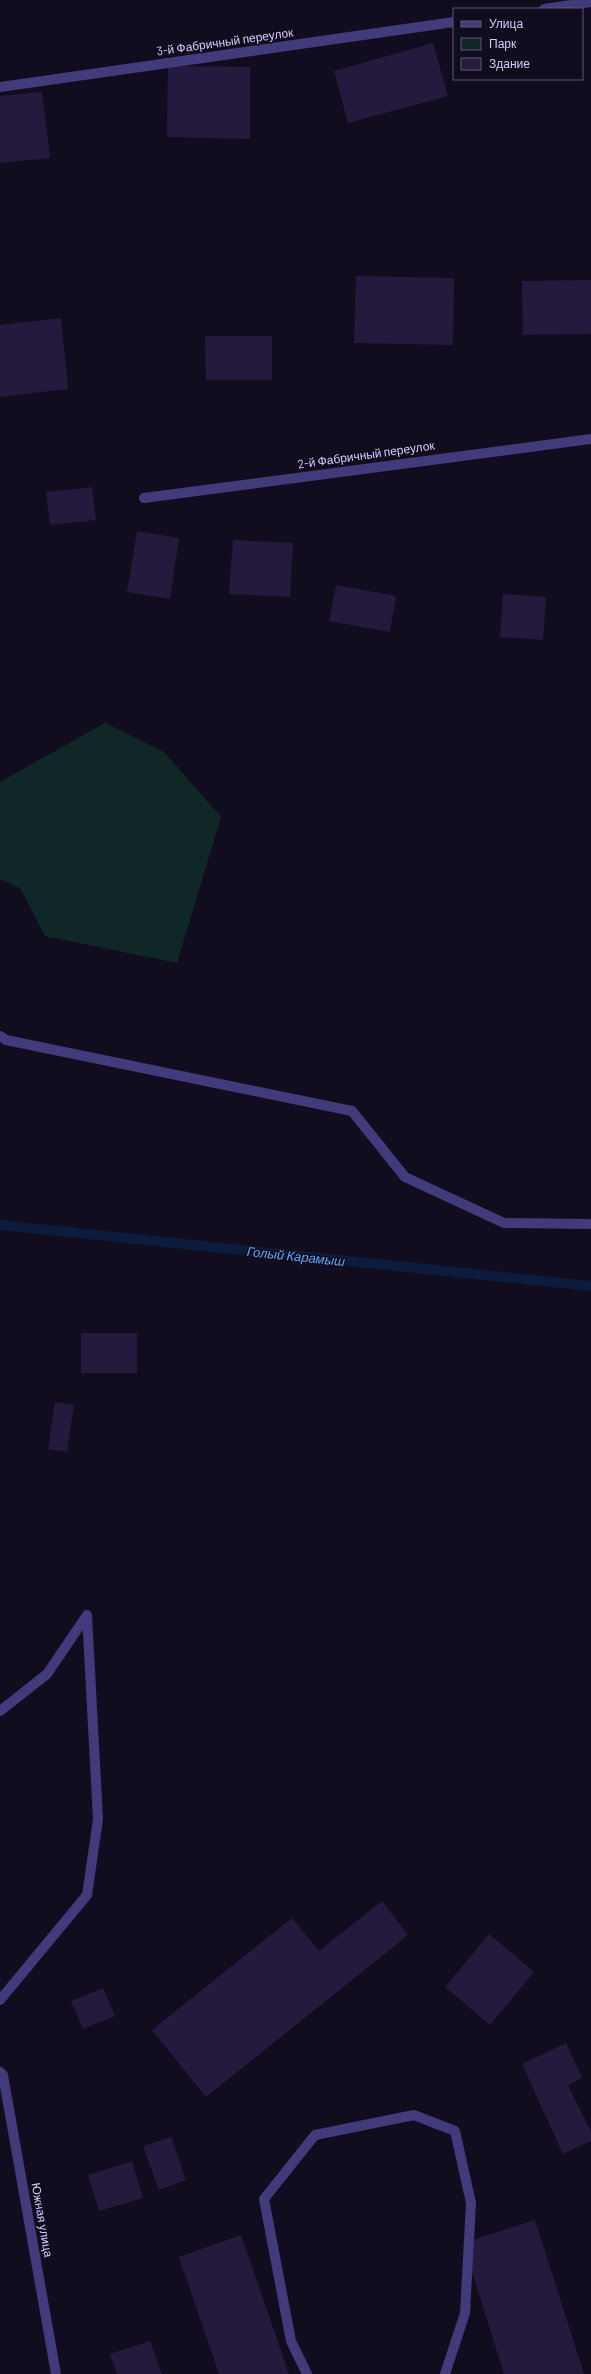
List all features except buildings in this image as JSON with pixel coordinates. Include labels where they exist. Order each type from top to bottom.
[{"type":"street","points":[[551,8],[591,2]]},
{"type":"street","name":"3-й Фабричный переулок","points":[[0,87],[453,22]]},
{"type":"street","name":"2-й Фабричный переулок","points":[[144,498],[591,439]]},
{"type":"street","points":[[0,1036],[6,1040],[352,1111],[405,1178],[504,1223],[591,1224]]},
{"type":"street","points":[[0,1711],[47,1674],[87,1615],[98,1819],[87,1895],[0,2000]]},
{"type":"street","name":"Южная улица","points":[[0,2072],[3,2075],[56,2374]]},
{"type":"street","points":[[307,2374],[292,2341],[264,2199],[315,2135],[414,2115],[455,2131],[471,2203],[466,2314],[445,2374]]},
{"type":"green space","points":[[105,723],[164,752],[221,817],[177,963],[45,936],[21,889],[0,879],[0,782]]},
{"type":"waterway","name":"Голый Карамыш","points":[[0,1225],[591,1286]]}]
